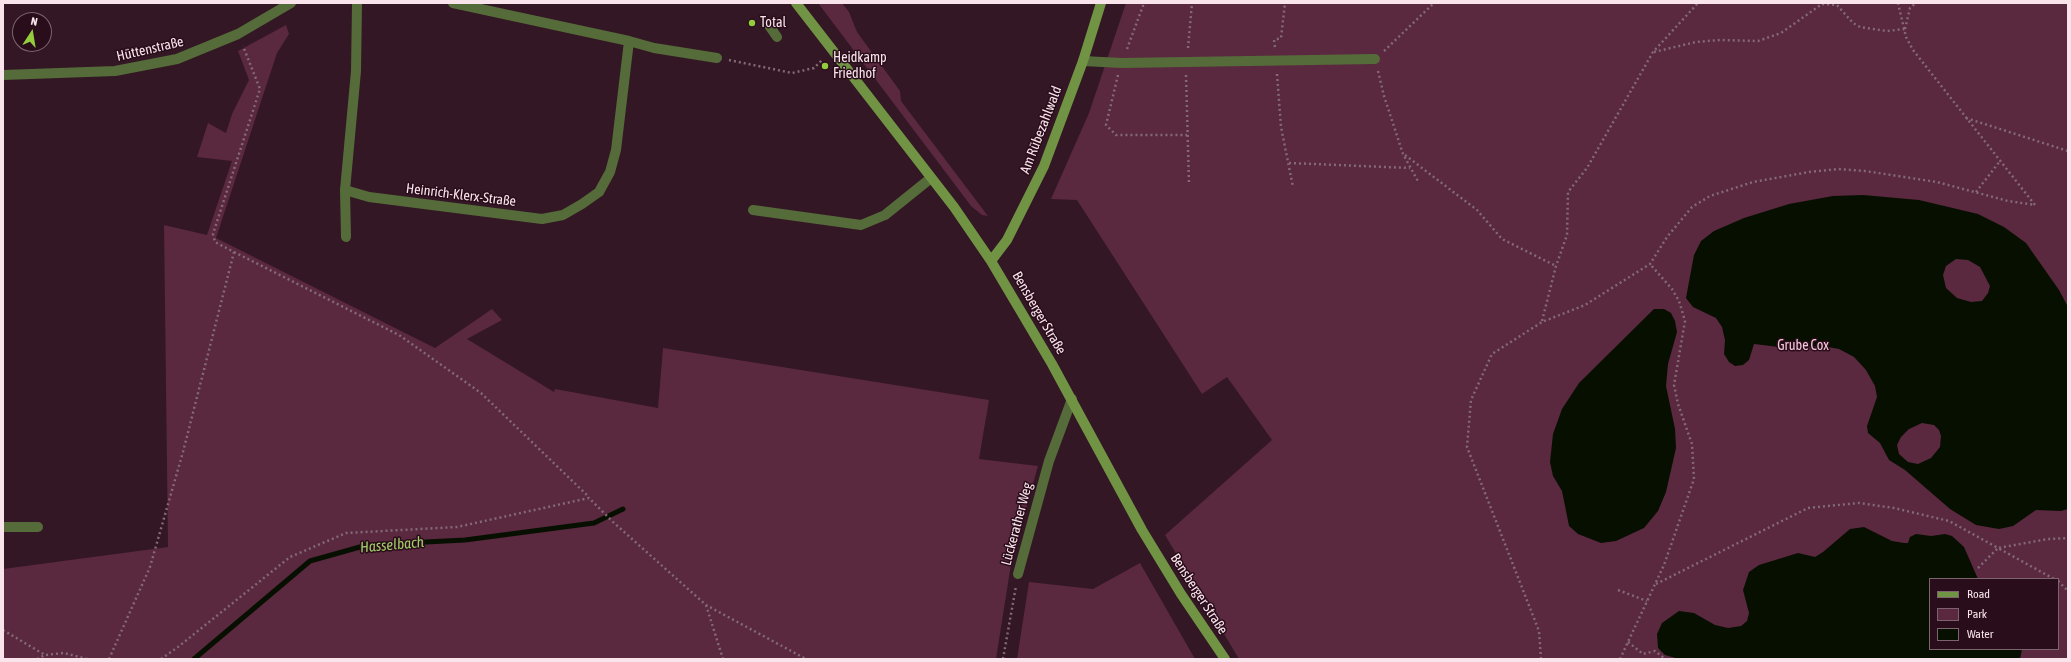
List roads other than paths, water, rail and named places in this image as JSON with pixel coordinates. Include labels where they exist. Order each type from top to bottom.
[{"type":"main road","name":"Bensberger Straße","points":[[796,3],[931,178],[991,261],[1072,399],[1142,530],[1181,594],[1225,659]]},
{"type":"main road","name":"Am Rübezahlwald","points":[[991,261],[1007,240],[1044,166],[1083,61],[1101,3]]},
{"type":"street","name":"Hüttenstraße","points":[[3,75],[115,71],[177,59],[238,34],[291,3]]},
{"type":"street","points":[[346,237],[345,190],[356,70],[357,3]]},
{"type":"street","points":[[452,3],[629,40],[654,48],[717,58]]},
{"type":"street","points":[[768,24],[777,37]]},
{"type":"street","name":"Heinrich-Klerx-Straße","points":[[345,190],[369,197],[542,219],[563,215],[599,192],[610,172],[616,150],[629,40]]},
{"type":"street","points":[[1083,61],[1122,63],[1375,59]]},
{"type":"street","points":[[753,210],[861,225],[885,215],[931,178]]},
{"type":"street","name":"Lückerather Weg","points":[[1018,574],[1049,461],[1072,399]]},
{"type":"street","points":[[3,527],[38,527]]},
{"type":"water","points":[[1863,195],[1919,200],[1978,214],[2004,227],[2026,243],[2059,290],[2068,307],[2068,509],[2061,511],[2036,510],[2013,526],[1999,529],[1976,525],[1950,509],[1905,470],[1889,460],[1880,443],[1868,433],[1867,426],[1877,397],[1875,386],[1866,370],[1854,357],[1839,349],[1823,346],[1787,348],[1754,344],[1749,360],[1743,365],[1735,366],[1729,362],[1724,354],[1725,340],[1722,327],[1716,318],[1693,307],[1686,298],[1694,255],[1701,241],[1714,231],[1744,218],[1789,204],[1833,196]],"holes":[[[1956,259],[1968,260],[1980,267],[1990,286],[1988,293],[1982,301],[1971,302],[1957,298],[1946,288],[1943,275],[1946,266]],[[1922,423],[1934,425],[1939,430],[1941,436],[1940,447],[1931,458],[1918,464],[1908,462],[1899,454],[1897,445],[1901,437],[1909,429]]]},
{"type":"water","points":[[1654,309],[1664,309],[1671,313],[1675,321],[1677,332],[1668,364],[1666,386],[1675,429],[1676,448],[1666,492],[1658,511],[1644,528],[1616,541],[1601,543],[1578,534],[1569,526],[1562,491],[1553,476],[1550,462],[1553,434],[1562,409],[1579,383]]},
{"type":"water","points":[[1864,527],[1892,541],[1904,543],[1908,543],[1910,537],[1916,534],[1931,536],[1945,534],[1952,536],[1964,547],[1978,578],[1929,578],[1929,650],[2022,650],[2020,659],[1679,659],[1665,655],[1658,648],[1657,634],[1662,623],[1679,611],[1694,613],[1715,625],[1728,628],[1741,626],[1747,621],[1749,613],[1743,590],[1749,572],[1759,565],[1798,553],[1815,557],[1850,529]]},
{"type":"waterway","name":"Hasselbach","points":[[194,659],[310,561],[367,545],[465,540],[594,523],[623,509]]},
{"type":"place","name":"Total","points":[[752,23]]},
{"type":"place","name":"Heidkamp Friedhof","points":[[825,66]]},
{"type":"park label","name":"Grube Cox","points":[[1803,346]]}]
